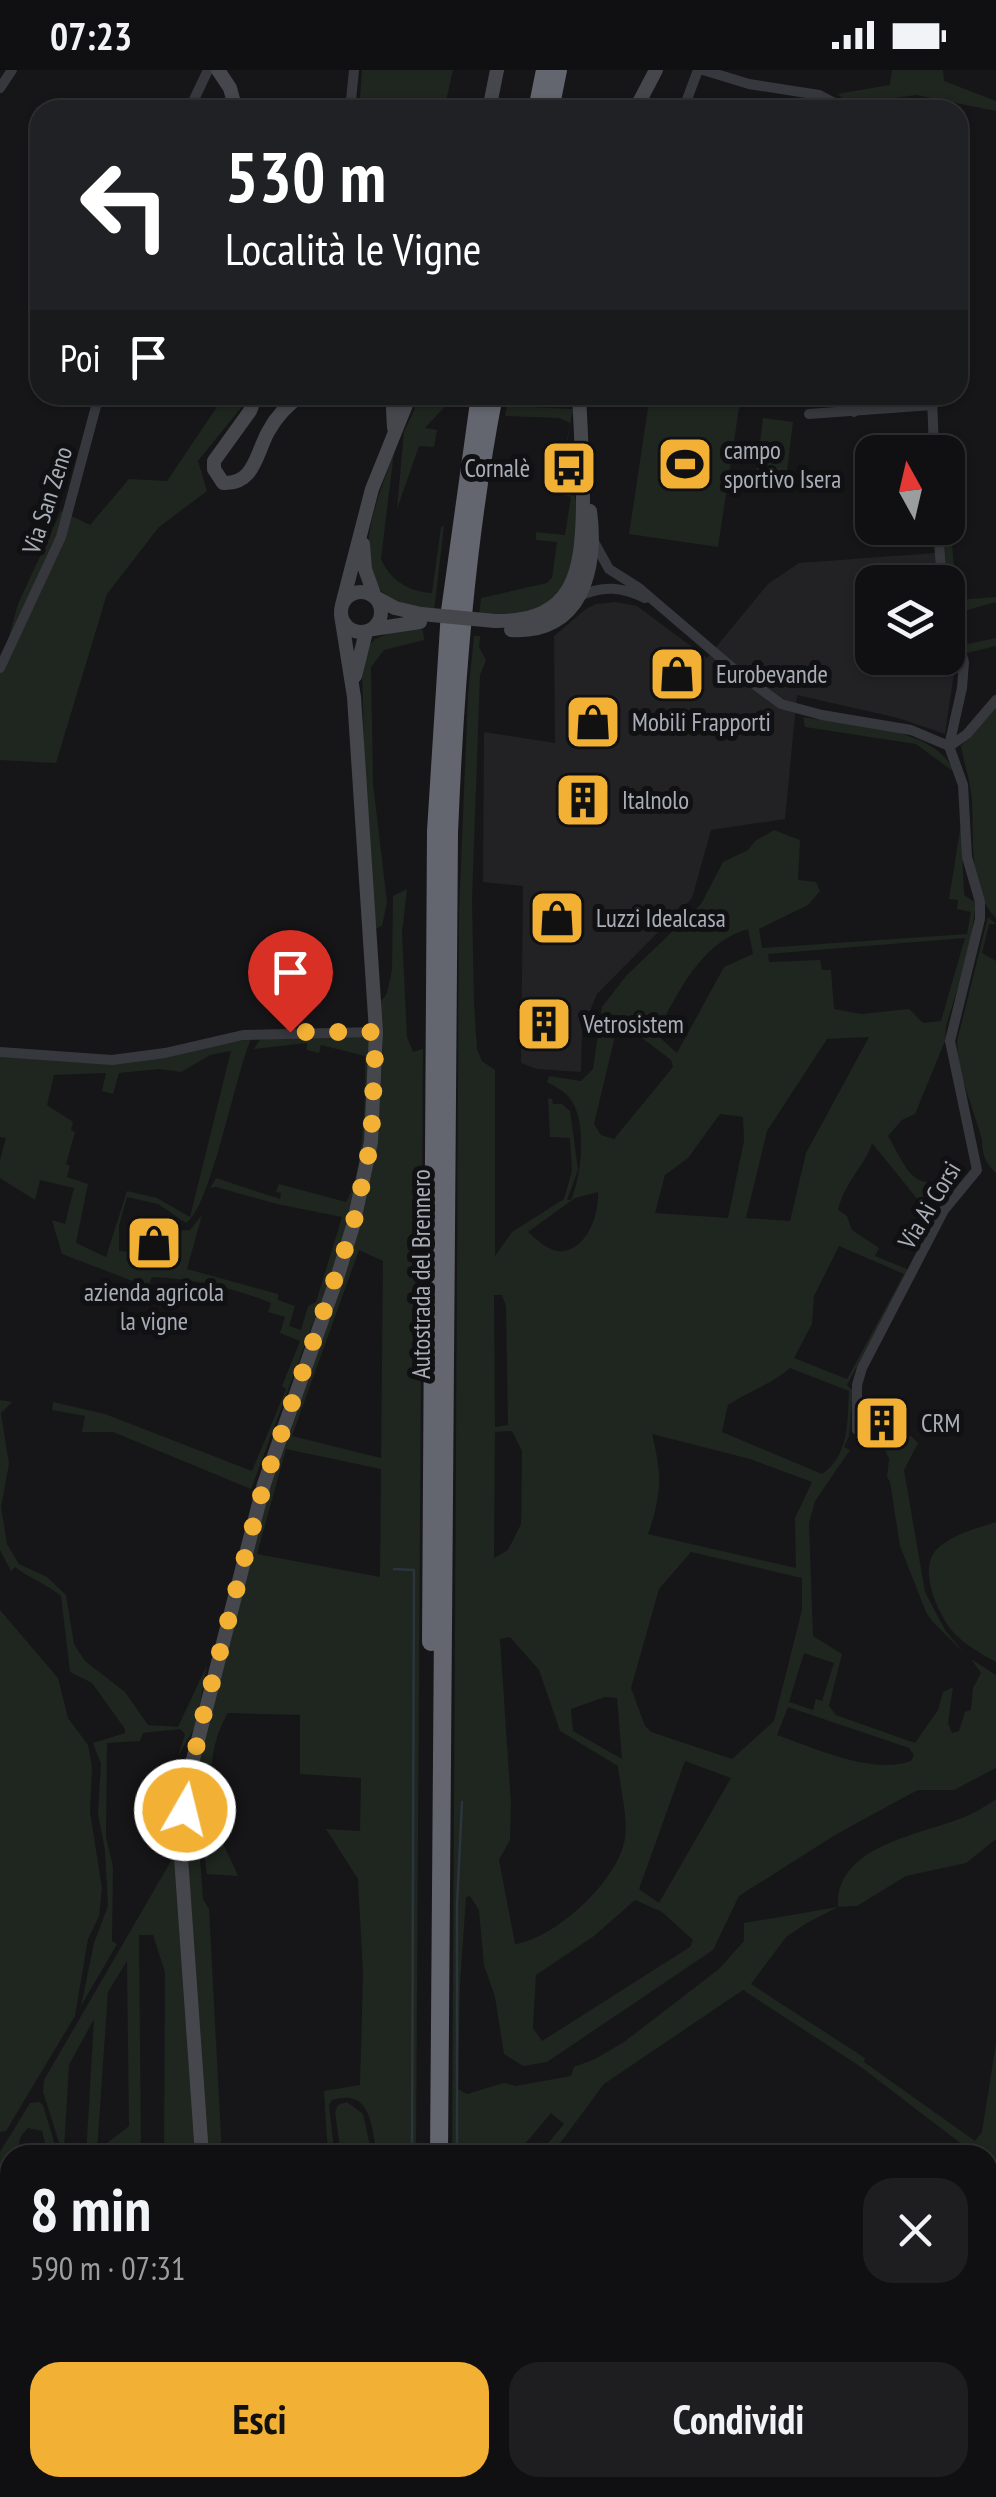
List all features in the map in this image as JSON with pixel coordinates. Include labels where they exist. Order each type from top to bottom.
[{"type":"highway","points":[[539,100],[545,70]]},
{"type":"highway","points":[[552,100],[558,70]]},
{"type":"highway","name":"Autostrada del Brennero","points":[[426,2145],[436,831],[450,611],[479,405]]},
{"type":"highway","name":"Autostrada del Brennero","points":[[439,2145],[450,833],[464,613],[492,405]]},
{"type":"main road","points":[[218,70],[233,100]]},
{"type":"main road","points":[[491,100],[497,70]]},
{"type":"main road","points":[[640,100],[656,70]]},
{"type":"main road","points":[[252,405],[214,461],[222,483],[242,481],[278,415],[290,405]]},
{"type":"main road","points":[[394,405],[394,428]]},
{"type":"main road","points":[[201,2145],[182,1856],[188,1778],[264,1484],[353,1226],[371,1142],[376,1032],[354,697],[341,610],[372,489],[405,405]]},
{"type":"main road","points":[[575,592],[581,557],[580,405]]},
{"type":"main road","points":[[341,610],[353,593],[365,592],[421,618],[495,625],[548,611],[575,592],[588,574],[592,538],[583,466]]},
{"type":"main road","points":[[354,697],[358,663],[369,630],[382,614],[364,562],[364,522]]},
{"type":"main road","points":[[341,610],[352,630],[421,618]]},
{"type":"street","points":[[0,88],[12,70]]},
{"type":"street","points":[[194,100],[208,70]]},
{"type":"street","points":[[351,100],[354,70]]},
{"type":"street","points":[[687,100],[700,70],[750,84],[818,94],[829,100]]},
{"type":"street","name":"Via San Zeno","points":[[0,668],[61,536],[96,405]]},
{"type":"street","points":[[854,405],[854,412]]},
{"type":"street","points":[[808,414],[900,405]]},
{"type":"street","points":[[932,405],[933,435]]},
{"type":"street","points":[[592,538],[612,571],[781,704],[822,716],[911,730],[952,751]]},
{"type":"street","points":[[581,557],[588,574],[662,607]]},
{"type":"street","points":[[588,574],[612,571]]},
{"type":"street","points":[[575,592],[614,588]]},
{"type":"street","points":[[952,751],[963,675]]},
{"type":"street","points":[[952,751],[996,700]]},
{"type":"street","name":"Via Ai Corsi","points":[[857,1430],[856,1385],[862,1368],[939,1218],[977,1170],[950,1041],[980,918],[980,902],[968,857],[963,785],[952,751]]},
{"type":"street","points":[[0,1052],[112,1060],[165,1053],[243,1034],[376,1032]]},
{"type":"shaded area","points":[[362,70],[453,70],[446,100],[360,100]]},
{"type":"shaded area","points":[[892,70],[943,70],[944,81],[996,101],[996,111],[968,105],[968,100],[916,95],[845,100],[837,94],[890,85]]},
{"type":"shaded area","points":[[218,405],[243,405],[198,461],[207,491],[159,527],[107,594],[56,763],[0,760],[0,670],[18,604],[61,511],[90,525],[129,479],[167,481]]},
{"type":"shaded area","points":[[416,405],[446,405],[425,428],[437,430],[434,447],[419,446],[397,509],[404,432]]},
{"type":"shaded area","name":"campo sportivo Isera","points":[[648,405],[739,405],[718,547],[629,534]]},
{"type":"shaded area","points":[[507,406],[573,409],[567,456],[578,534],[564,584],[542,608],[521,615],[479,615],[481,598],[547,583],[552,578],[557,542],[536,540],[536,532],[565,535],[571,497],[558,493],[570,423],[559,418],[505,416]]},
{"type":"shaded area","points":[[763,418],[793,422],[786,479],[756,475]]},
{"type":"shaded area","points":[[394,452],[381,559],[401,584],[432,593],[444,526],[434,611],[403,605],[382,592],[371,574],[370,529]]},
{"type":"shaded area","points":[[944,545],[952,545],[954,565],[946,565]]},
{"type":"shaded area","points":[[935,553],[936,565],[855,565],[855,675],[954,675],[945,734],[898,718],[797,695],[785,819],[711,830],[692,898],[597,994],[582,1030],[581,1072],[537,1069],[521,1063],[523,886],[483,882],[484,732],[555,743],[554,636],[586,609],[616,602],[637,606],[707,658],[768,584],[799,563]]},
{"type":"shaded area","points":[[996,597],[996,602],[965,611],[965,599]]},
{"type":"shaded area","points":[[405,627],[423,630],[424,640],[384,650],[371,667],[373,783],[387,902],[382,926],[375,929],[365,792],[362,667],[375,639]]},
{"type":"shaded area","points":[[965,632],[968,644],[996,638],[996,646],[967,653]]},
{"type":"shaded area","points":[[474,636],[480,636],[479,647],[486,660],[480,675],[472,900],[474,1002],[477,1049],[482,1061],[495,1070],[495,1256],[512,1232],[564,1199],[572,1171],[570,1138],[550,1137],[548,1098],[570,1111],[578,1170],[567,1200],[571,1200],[575,1189],[580,1162],[581,1146],[578,1118],[568,1096],[547,1082],[549,1076],[581,1081],[593,1069],[602,1007],[626,976],[701,904],[723,862],[748,850],[774,830],[800,840],[798,880],[816,882],[820,891],[808,905],[759,929],[762,948],[967,934],[971,912],[957,909],[958,900],[949,899],[961,824],[964,895],[976,903],[969,952],[945,1041],[915,1114],[902,1120],[888,1136],[910,1173],[925,1182],[948,1181],[952,1191],[937,1209],[923,1206],[872,1143],[841,1200],[838,1210],[847,1216],[852,1230],[879,1248],[875,1256],[907,1269],[907,1275],[847,1385],[853,1391],[849,1436],[844,1447],[850,1450],[815,1501],[809,1523],[813,1636],[842,1654],[829,1706],[836,1715],[915,1743],[938,1710],[943,1692],[953,1687],[948,1723],[952,1733],[959,1731],[965,1712],[971,1710],[973,1688],[981,1673],[971,1659],[996,1675],[996,1768],[954,1790],[918,1790],[835,1835],[739,1896],[713,1950],[547,2062],[523,2066],[504,2054],[495,1997],[484,1965],[479,1910],[470,1896],[466,1897],[458,2089],[467,2094],[504,2083],[516,2086],[571,2076],[574,2067],[624,2042],[719,1969],[744,1941],[744,1923],[838,1907],[786,1937],[751,1984],[865,2058],[864,2062],[975,2141],[982,2132],[996,2043],[996,2145],[963,2145],[861,2067],[743,1990],[604,2084],[559,2145],[546,2145],[564,2124],[551,2113],[524,2145],[452,2145],[459,912],[468,694]],"holes":[[[748,929],[753,954],[724,967],[677,1053],[656,1034],[692,971],[716,946]],[[965,938],[941,1021],[923,1023],[909,1009],[861,1014],[834,1009],[831,970],[822,970],[820,960],[769,962],[768,954]],[[616,1032],[634,1032],[671,1060],[673,1067],[614,1139],[601,1135],[594,1124]],[[869,1037],[806,1153],[790,1221],[746,1218],[767,1131],[827,1039]],[[720,1114],[743,1117],[744,1141],[728,1218],[655,1213],[665,1175],[688,1158]],[[598,1192],[591,1228],[573,1248],[554,1250],[528,1232],[575,1198]],[[839,1246],[904,1274],[847,1379],[794,1358],[812,1324],[814,1296]],[[494,1295],[502,1295],[506,1306],[508,1425],[495,1427]],[[790,1368],[849,1391],[842,1447],[822,1474],[722,1432],[728,1405]],[[512,1431],[522,1451],[521,1524],[508,1550],[494,1558],[495,1432]],[[652,1434],[750,1459],[812,1482],[795,1518],[796,1568],[648,1534],[658,1495],[658,1461]],[[691,1552],[802,1578],[802,1610],[774,1721],[732,1759],[651,1732],[631,1688],[659,1589]],[[510,1637],[539,1670],[560,1731],[618,1766],[626,1829],[611,1872],[583,1905],[548,1931],[515,1944],[499,1860],[510,1840],[500,1639]],[[804,1653],[834,1663],[822,1701],[816,1699],[813,1710],[789,1702]],[[605,1697],[617,1698],[622,1759],[573,1731],[571,1709]],[[788,1707],[909,1748],[914,1755],[911,1761],[879,1765],[825,1753],[777,1735]],[[685,1761],[731,1778],[659,1903],[639,1889]],[[635,1900],[662,1912],[693,1940],[690,1947],[542,2041],[533,2028],[536,1975],[594,1936]]]},
{"type":"shaded area","points":[[996,707],[996,918],[987,907],[977,878],[971,794],[961,746]]},
{"type":"shaded area","points":[[803,717],[910,736],[944,757],[954,772],[916,744],[805,727]]},
{"type":"shaded area","points":[[407,889],[402,933],[407,1037],[413,1052],[423,1049],[416,2145],[375,2145],[371,2122],[362,2104],[345,2098],[332,2100],[329,2105],[333,2145],[327,2145],[324,2091],[360,2085],[363,1975],[358,1879],[326,1829],[360,1831],[361,1778],[300,1774],[300,1715],[228,1713],[213,1752],[211,1795],[218,1830],[238,1876],[207,1874],[203,1846],[199,1846],[203,1899],[209,1909],[221,2145],[207,2145],[187,1849],[194,1778],[281,1445],[377,1138],[383,1047],[380,1003],[387,993],[392,970],[393,896]],"holes":[[[359,1250],[383,1261],[381,1458],[292,1436]],[[286,1449],[381,1469],[380,1577],[257,1554]]]},
{"type":"shaded area","points":[[988,917],[996,924],[989,924],[982,953],[996,961],[996,1173],[984,1154],[959,1068],[957,1041]]},
{"type":"shaded area","points":[[365,1035],[371,1041],[366,1140],[355,1199],[331,1275],[251,1489],[113,1432],[82,1432],[85,1416],[52,1410],[53,1402],[105,1414],[252,1471],[286,1389],[282,1386],[300,1341],[280,1333],[285,1317],[268,1312],[271,1303],[256,1297],[168,1278],[152,1277],[148,1287],[62,1254],[52,1220],[65,1224],[74,1188],[40,1180],[35,1200],[0,1178],[6,1138],[0,1137],[0,1057],[95,1063],[251,1039],[213,1167],[195,1212],[186,1223],[158,1204],[127,1197],[119,1226],[119,1251],[141,1253],[142,1262],[161,1262],[167,1238],[158,1235],[190,1230],[202,1215],[187,1269],[278,1294],[278,1300],[295,1306],[289,1326],[301,1330],[308,1306],[316,1302],[342,1217],[210,1188],[216,1178],[280,1199],[281,1193],[276,1192],[279,1184],[346,1202],[360,1153],[365,1056],[321,1045],[319,1053],[307,1050],[307,1043],[254,1049],[261,1038]],"holes":[[[231,1051],[190,1217],[157,1198],[127,1191],[106,1257],[76,1243],[88,1184],[67,1177],[70,1166],[66,1164],[75,1132],[71,1130],[73,1122],[47,1105],[54,1075],[106,1073],[102,1091],[113,1094],[119,1073],[159,1069],[181,1072],[210,1055]]]},
{"type":"shaded area","points":[[0,1400],[12,1402],[1,1413],[9,1464],[1,1507],[7,1544],[19,1564],[47,1577],[66,1595],[74,1644],[85,1661],[125,1692],[148,1725],[178,1727],[207,1665],[196,1725],[178,1756],[185,1734],[180,1729],[143,1733],[140,1741],[107,1743],[106,1837],[113,1867],[112,1941],[117,1944],[81,2006],[94,1943],[108,1906],[105,1850],[98,1814],[101,1764],[93,1743],[125,1733],[125,1729],[92,1683],[70,1672],[61,1596],[15,1567],[11,1571],[0,1550]]},
{"type":"shaded area","points":[[901,1435],[911,1436],[918,1443],[904,1470],[925,1592],[945,1630],[964,1653],[926,1612],[900,1546],[885,1449],[897,1444]]},
{"type":"shaded area","points":[[996,1522],[996,1662],[965,1643],[949,1627],[932,1592],[929,1567],[932,1556],[945,1542]]},
{"type":"shaded area","points":[[0,1610],[58,1678],[68,1718],[88,1745],[92,1767],[90,1812],[102,1888],[99,1916],[88,1939],[75,2016],[6,2131],[0,2132]]},
{"type":"shaded area","points":[[996,1799],[996,1839],[966,1863],[906,1876],[857,1906],[838,1907],[841,1885],[851,1868],[867,1855],[907,1836],[969,1815]]},
{"type":"shaded area","points":[[175,1854],[196,2145],[164,2145],[165,1972],[153,1935],[139,1935],[141,2145],[105,2145],[129,2126],[127,1961],[108,1992],[97,2145],[87,2145],[94,2019],[69,2065],[64,2145],[60,2145],[43,2092],[44,2080]]},
{"type":"shaded area","points":[[347,2102],[363,2114],[370,2145],[340,2145],[335,2112],[338,2105]]},
{"type":"shaded area","points":[[30,2103],[43,2105],[55,2145],[46,2145],[42,2131],[28,2128],[19,2145],[4,2145]]},
{"type":"waterway","points":[[394,1569],[414,1570],[412,2145]]},
{"type":"waterway","points":[[457,2145],[457,1905],[462,1802]]},
{"type":"place","name":"campo sportivo Isera","points":[[685,464]]},
{"type":"place","name":"Cornalè","points":[[569,468]]},
{"type":"place","name":"Eurobevande","points":[[677,674]]},
{"type":"place","name":"Mobili Frapporti","points":[[593,722]]},
{"type":"place","name":"Italnolo","points":[[583,800]]},
{"type":"place","name":"Luzzi Idealcasa","points":[[557,918]]},
{"type":"place","name":"Vetrosistem","points":[[544,1024]]},
{"type":"place","name":"azienda agricola la vigne","points":[[154,1243]]},
{"type":"place","name":"CRM","points":[[882,1423]]},
{"type":"route","points":[[185,1810],[199,1732],[264,1484],[337,1278],[371,1142],[376,1032],[290,1032]]}]
